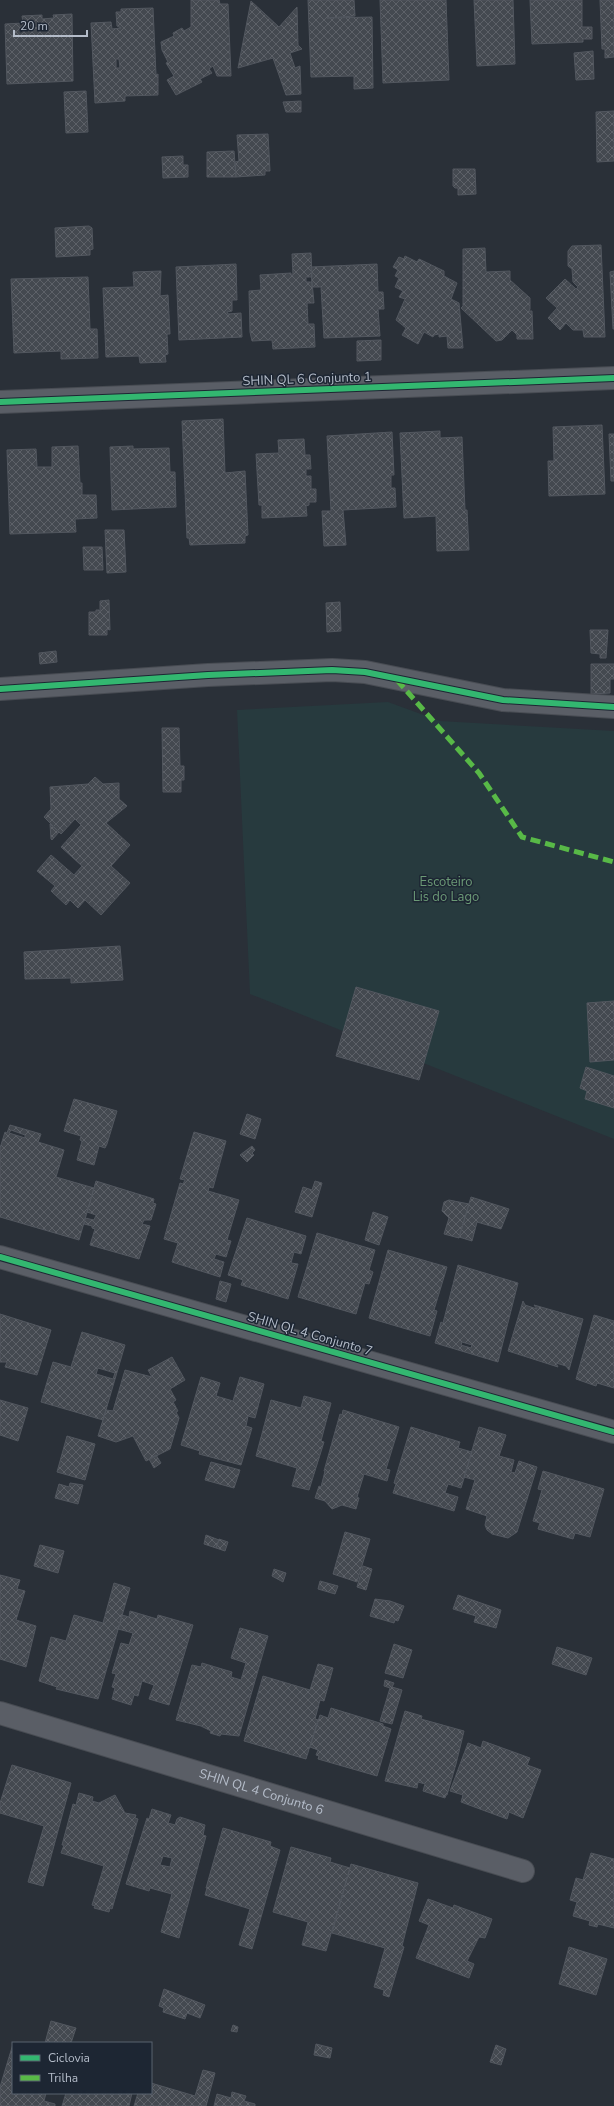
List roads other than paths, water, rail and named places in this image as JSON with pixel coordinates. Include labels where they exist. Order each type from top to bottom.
[{"type":"street","name":"SHIN QL 6 Conjunto 1","points":[[0,402],[614,378]]},
{"type":"street","points":[[0,689],[208,675],[332,670],[365,672],[503,700],[614,707]]},
{"type":"street","name":"SHIN QL 4 Conjunto 7","points":[[0,1257],[614,1432]]},
{"type":"street","name":"SHIN QL 4 Conjunto 6","points":[[0,1713],[523,1871]]},
{"type":"park label","name":"Escoteiro Lis do Lago","points":[[446,890]]}]
